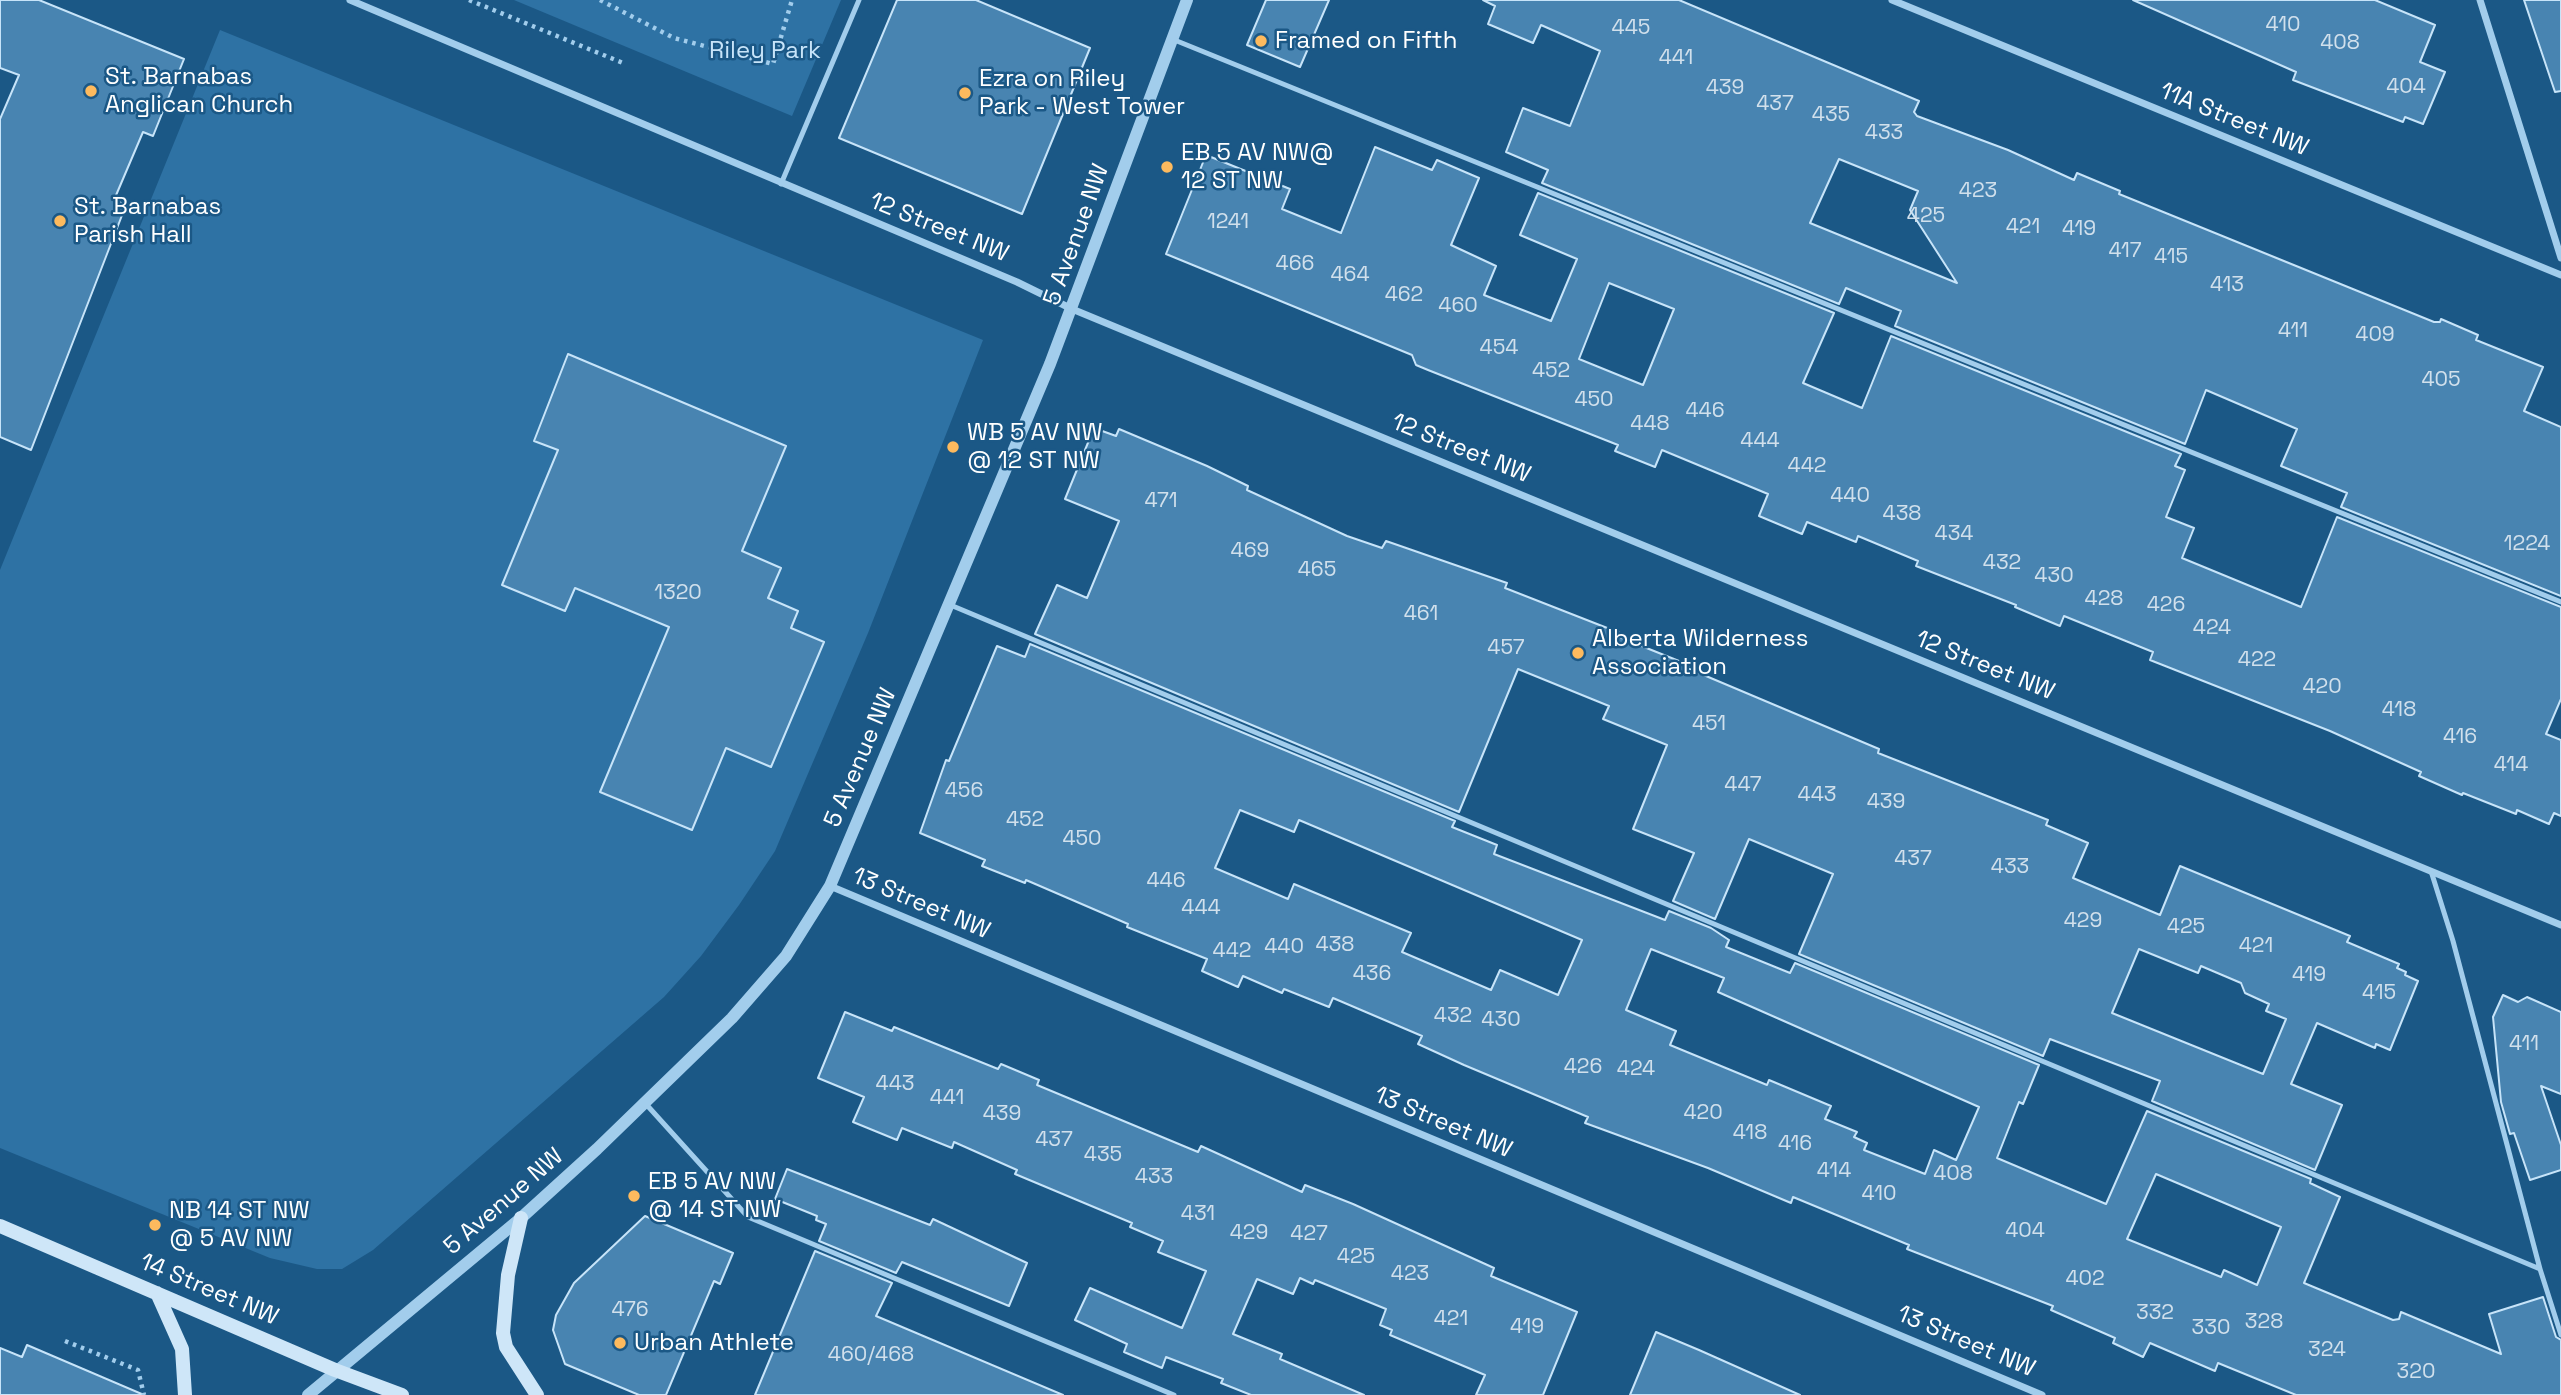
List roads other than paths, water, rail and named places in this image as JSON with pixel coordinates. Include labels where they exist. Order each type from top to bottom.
[{"type":"main road","points":[[521,1218],[508,1275],[503,1333],[506,1347],[516,1367],[537,1395]]},
{"type":"main road","name":"14 Street NW","points":[[0,1226],[335,1370],[402,1395]]},
{"type":"main road","points":[[157,1293],[182,1349],[185,1395]]},
{"type":"street","name":"12 Street NW","points":[[349,0],[1017,282],[1072,309],[2561,925]]},
{"type":"street","name":"5 Avenue NW","points":[[308,1395],[521,1218],[732,1018],[786,956],[830,886],[1072,309],[1188,0]]},
{"type":"street","name":"11A Street NW","points":[[1892,0],[2561,275]]},
{"type":"street","points":[[2480,0],[2561,258]]},
{"type":"street","name":"13 Street NW","points":[[830,886],[2042,1395]]},
{"type":"lane","points":[[782,184],[859,0]]},
{"type":"lane","points":[[1172,39],[2561,602]]},
{"type":"lane","points":[[948,604],[2540,1269]]},
{"type":"lane","points":[[2431,871],[2453,941],[2540,1269],[2561,1335]]},
{"type":"lane","points":[[645,1103],[748,1217],[1174,1395]]},
{"type":"place","name":"Framed on Fifth","points":[[1261,41]]},
{"type":"place","name":"St. Barnabas Anglican Church","points":[[91,91]]},
{"type":"place","name":"Ezra on Riley Park - West Tower","points":[[965,93]]},
{"type":"place","name":"EB 5 AV NW@ 12 ST NW","points":[[1167,167]]},
{"type":"place","name":"St. Barnabas Parish Hall","points":[[60,221]]},
{"type":"place","name":"WB 5 AV NW @ 12 ST NW","points":[[953,447]]},
{"type":"place","name":"Alberta Wilderness Association","points":[[1578,653]]},
{"type":"place","name":"EB 5 AV NW @ 14 ST NW","points":[[634,1196]]},
{"type":"place","name":"NB 14 ST NW @ 5 AV NW","points":[[155,1225]]},
{"type":"place","name":"Urban Athlete","points":[[620,1343]]},
{"type":"park label","name":"Riley Park","points":[[765,51]]}]
